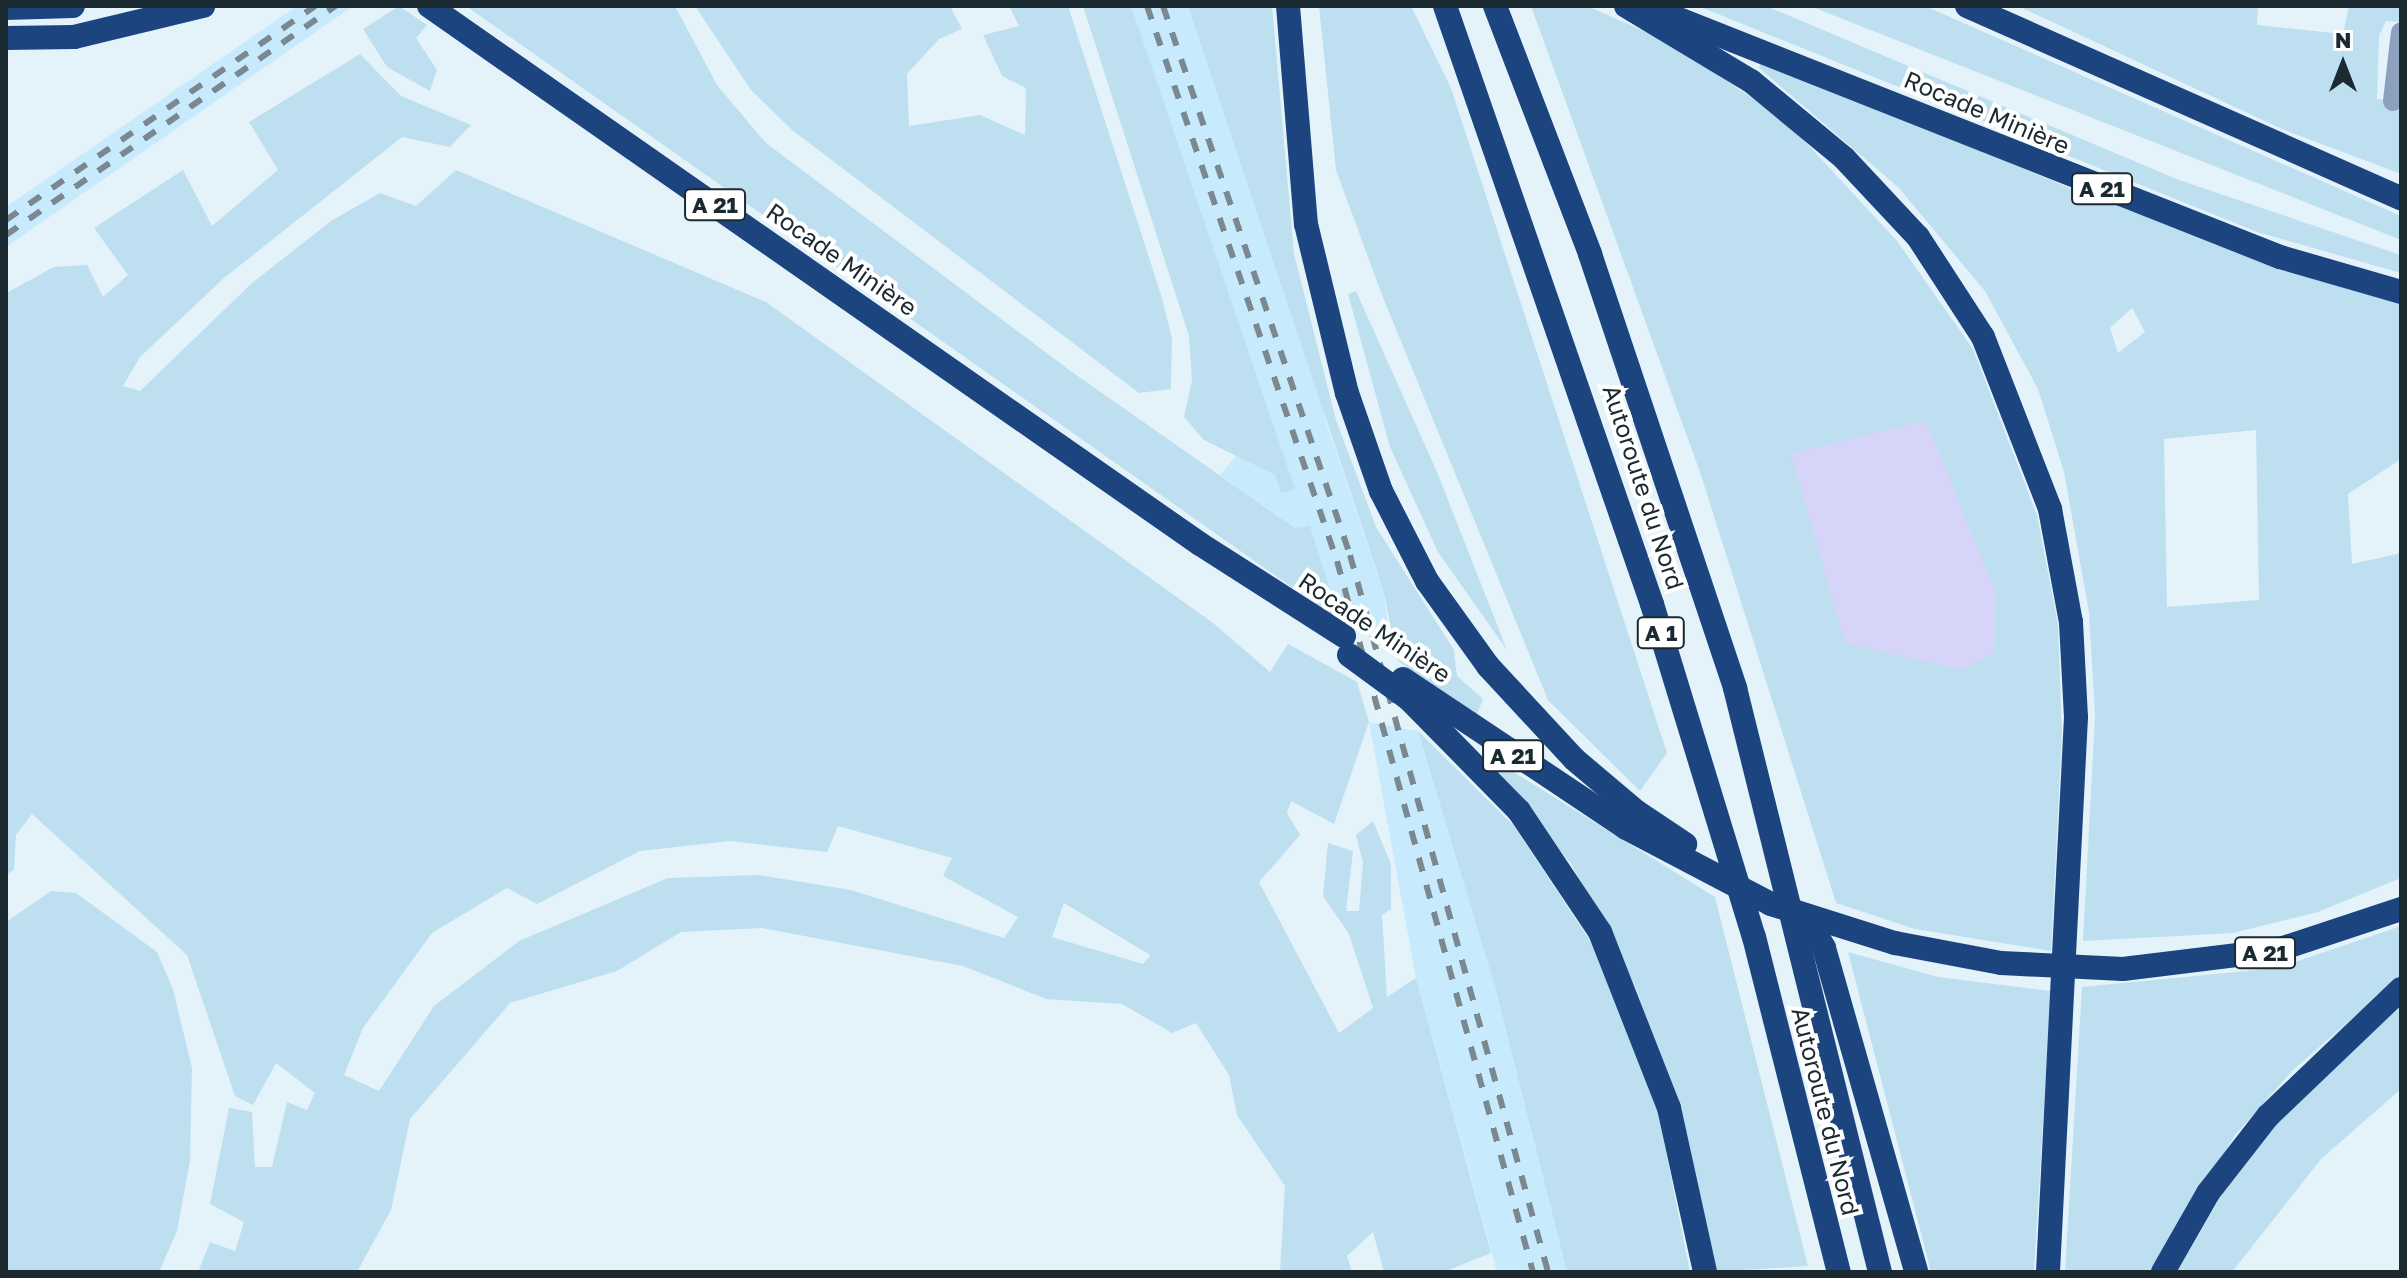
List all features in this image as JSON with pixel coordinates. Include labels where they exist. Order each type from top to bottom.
[{"type":"highway","points":[[6,8],[73,6]]},
{"type":"highway","points":[[6,38],[74,37],[203,6]]},
{"type":"highway","points":[[1288,6],[1306,224],[1335,350],[1381,491],[1427,581],[1488,666],[1632,820]]},
{"type":"highway","name":"Autoroute du Nord","points":[[1445,6],[1652,604],[1754,937],[1839,1272]]},
{"type":"highway","name":"Autoroute du Nord","points":[[1495,6],[1671,489],[1791,893],[1880,1272]]},
{"type":"highway","points":[[1626,6],[1751,81],[1844,158],[1918,237],[1983,337],[2046,495],[2071,622],[2076,717],[2048,1272]]},
{"type":"highway","name":"Rocade Minière","points":[[1646,6],[2280,257],[2401,292]]},
{"type":"highway","points":[[1967,6],[2272,147],[2401,198]]},
{"type":"highway","name":"Rocade Minière","points":[[436,11],[1406,689],[1771,904],[1858,932],[1989,961],[2123,969],[2277,950],[2401,909]]},
{"type":"highway","points":[[1406,689],[1519,811],[1605,942],[1669,1108],[1705,1272]]},
{"type":"highway","points":[[1791,893],[1824,948],[1916,1272]]},
{"type":"highway","points":[[2163,1272],[2208,1193],[2268,1116],[2401,989]]},
{"type":"street","points":[[2393,101],[2401,32]]},
{"type":"shaded area","points":[[297,6],[353,6],[6,247],[6,207]]},
{"type":"shaded area","points":[[399,6],[427,25],[416,38],[437,70],[430,91],[387,67],[363,29]]},
{"type":"shaded area","points":[[466,6],[675,6],[717,85],[766,143],[1072,372],[1295,528],[1310,526],[1340,621]]},
{"type":"shaded area","points":[[695,6],[950,6],[962,29],[939,39],[907,74],[909,126],[980,115],[1025,135],[1026,88],[1002,76],[983,35],[1019,26],[1009,6],[1068,6],[1162,298],[1172,338],[1171,389],[1139,393],[792,130],[751,90]]},
{"type":"shaded area","points":[[1083,6],[1131,6],[1295,489],[1281,493],[1275,475],[1204,440],[1184,417],[1192,380],[1189,336]]},
{"type":"shaded area","points":[[1094,6],[1238,6],[1326,422],[1383,589],[1389,630],[1340,621],[1280,517],[1220,475],[1238,454]]},
{"type":"shaded area","points":[[1188,6],[1272,6],[1294,254],[1336,420],[1376,527],[1454,650],[1457,676],[1483,699],[1476,717],[1398,661],[1383,589]]},
{"type":"shaded area","points":[[1319,6],[1411,6],[1451,88],[1667,753],[1640,791],[1548,700],[1382,295],[1336,170]]},
{"type":"shaded area","points":[[1531,6],[1587,6],[1669,42],[1786,121],[1897,241],[1973,349],[2037,515],[2058,624],[2062,734],[2051,951],[1915,929],[1836,903],[1701,475]]},
{"type":"shaded area","points":[[1698,6],[1766,6],[2179,180],[2401,255],[2401,273],[2257,232]]},
{"type":"shaded area","points":[[1810,6],[1925,6],[2401,216],[2401,240]]},
{"type":"shaded area","points":[[2018,6],[2258,6],[2257,25],[2343,34],[2349,6],[2401,6],[2401,22],[2386,21],[2379,36],[2377,99],[2401,102],[2401,174],[2282,129]]},
{"type":"shaded area","points":[[360,54],[401,96],[471,125],[450,147],[402,137],[224,278],[140,357],[123,386],[140,391],[252,283],[331,221],[380,193],[416,206],[456,170],[766,302],[1213,623],[1270,672],[1288,644],[1357,682],[1369,722],[1334,824],[1291,801],[1287,813],[1300,835],[1259,882],[1339,1033],[1373,1008],[1349,934],[1323,896],[1328,843],[1353,851],[1346,911],[1359,911],[1363,862],[1356,835],[1373,821],[1391,864],[1391,909],[1382,915],[1387,997],[1416,978],[1491,1253],[1444,1272],[1384,1272],[1373,1232],[1347,1256],[1352,1272],[1280,1272],[1285,1186],[1237,1115],[1229,1075],[1196,1023],[1172,1033],[1122,1004],[1046,999],[963,966],[762,928],[681,932],[617,971],[510,1003],[410,1119],[391,1210],[357,1272],[198,1272],[210,1242],[235,1251],[244,1222],[210,1204],[229,1108],[252,1112],[255,1167],[272,1167],[287,1102],[307,1110],[315,1093],[276,1063],[253,1105],[235,1096],[187,955],[32,814],[16,835],[14,870],[6,875],[6,293],[54,267],[87,265],[103,297],[128,275],[94,228],[183,170],[212,226],[278,170],[249,122]],"holes":[[[838,826],[952,858],[943,876],[1018,917],[1004,938],[851,890],[759,875],[668,878],[519,941],[434,1006],[379,1091],[344,1075],[363,1028],[432,933],[507,888],[537,904],[640,851],[730,841],[827,852]],[[1064,903],[1150,955],[1150,956],[1143,964],[1052,937]]]},
{"type":"shaded area","points":[[1762,58],[2074,190],[2401,303],[2401,459],[2348,494],[2352,564],[2401,553],[2401,878],[2318,912],[2233,933],[2083,941],[2095,716],[2089,612],[2064,472],[2038,389],[1985,291],[1899,188],[1759,68]],"holes":[[[2132,308],[2145,332],[2118,353],[2110,328]],[[2256,430],[2259,600],[2167,607],[2164,439]]]},
{"type":"shaded area","points":[[1356,291],[1437,472],[1507,650],[1438,552],[1390,447],[1348,294]]},
{"type":"shaded area","points":[[1926,421],[1995,591],[1994,652],[1963,670],[1845,643],[1791,453]]},
{"type":"shaded area","points":[[1369,722],[1418,731],[1495,987],[1567,1272],[1497,1272],[1416,978]]},
{"type":"shaded area","points":[[1418,731],[1514,826],[1606,965],[1658,1112],[1690,1272],[1567,1272],[1495,987]]},
{"type":"shaded area","points":[[1496,761],[1715,897],[1808,1266],[1713,1272],[1680,1114],[1635,986],[1572,865],[1490,766]]},
{"type":"shaded area","points":[[51,891],[76,893],[157,952],[173,989],[192,1068],[190,1161],[177,1231],[159,1272],[6,1272],[6,922]]},
{"type":"shaded area","points":[[2401,926],[2401,976],[2294,1069],[2235,1135],[2153,1272],[2065,1272],[2082,987],[2277,968]]},
{"type":"shaded area","points":[[1848,952],[1938,977],[2051,991],[2034,1272],[1931,1272]]},
{"type":"shaded area","points":[[2401,1004],[2401,1089],[2321,1159],[2232,1272],[2177,1272],[2235,1172],[2291,1104]]},
{"type":"railway","points":[[6,220],[315,6]]},
{"type":"railway","points":[[6,235],[336,6]]},
{"type":"railway","points":[[1147,6],[1337,561],[1533,1272]]},
{"type":"railway","points":[[1163,6],[1350,555],[1548,1272]]}]
